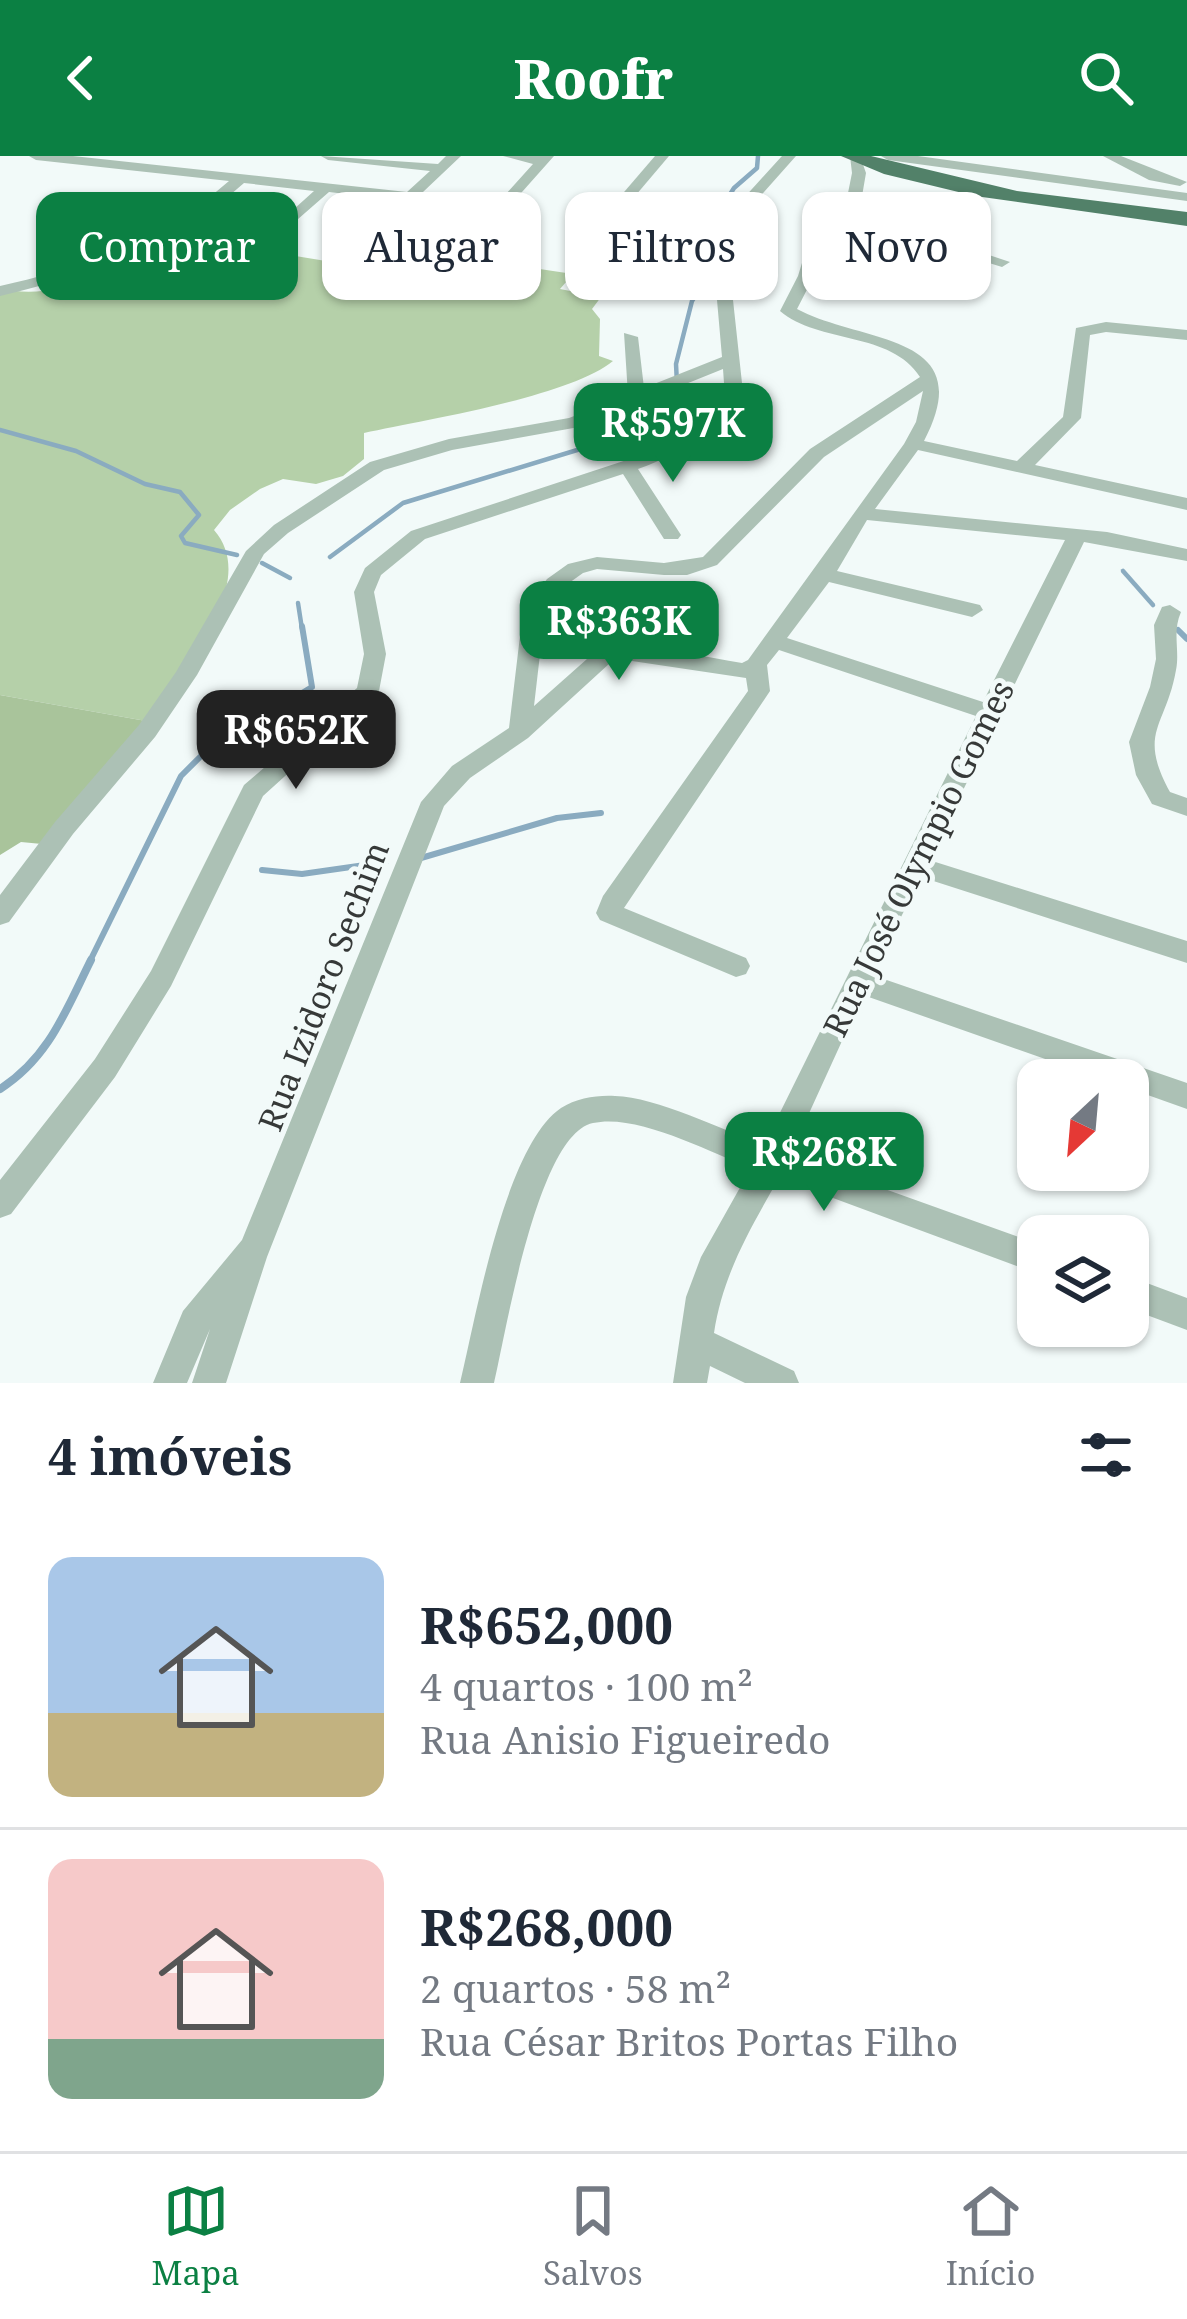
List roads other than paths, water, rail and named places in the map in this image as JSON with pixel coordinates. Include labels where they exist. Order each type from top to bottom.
[{"type":"highway","points":[[877,160],[1018,198],[1187,219]]},
{"type":"street","points":[[36,156],[374,192]]},
{"type":"street","points":[[328,156],[441,168]]},
{"type":"street","points":[[416,192],[454,156]]},
{"type":"street","points":[[510,156],[545,158]]},
{"type":"street","points":[[631,192],[662,156]]},
{"type":"street","points":[[0,1204],[128,1032],[253,791],[368,691],[375,654],[364,592],[372,572],[418,536],[664,454],[699,427],[733,383],[725,300],[752,259],[749,200],[789,156]]},
{"type":"street","points":[[1110,156],[1154,176],[1187,182]]},
{"type":"street","points":[[1128,164],[1151,156]]},
{"type":"street","points":[[515,192],[545,158]]},
{"type":"street","points":[[856,192],[859,173],[877,160],[1187,196]]},
{"type":"street","points":[[0,291],[86,270],[143,249],[201,214],[241,178]]},
{"type":"street","points":[[298,213],[326,187]]},
{"type":"street","points":[[991,259],[1002,262]]},
{"type":"street","points":[[736,966],[609,913],[612,902],[759,692],[742,668],[774,640],[862,514],[905,463],[932,394],[931,378],[922,365],[899,351],[788,311],[802,285]]},
{"type":"street","points":[[1022,467],[1072,418],[1082,332],[1106,326],[1187,335]]},
{"type":"street","points":[[630,337],[637,400]]},
{"type":"street","points":[[0,916],[64,829],[147,731],[186,675],[256,550],[281,530],[339,487],[408,454],[573,423],[728,361]]},
{"type":"street","points":[[520,732],[534,611],[557,581],[591,564],[615,561],[695,569],[710,561],[817,453],[931,378]]},
{"type":"street","points":[[914,444],[1187,504]]},
{"type":"street","points":[[627,466],[671,535]]},
{"type":"street","points":[[862,514],[1077,535],[1187,555]]},
{"type":"street","name":"Rua José Olympio Gomes","points":[[690,1383],[703,1297],[717,1257],[773,1160],[856,981],[1077,535]]},
{"type":"street","points":[[824,574],[972,610]]},
{"type":"street","points":[[1181,618],[1163,638],[1167,662],[1143,724],[1139,752],[1161,797],[1187,819]]},
{"type":"street","points":[[774,640],[988,712]]},
{"type":"street","name":"Rua Izidoro Sechim","points":[[170,1383],[195,1322],[254,1250],[433,802],[461,772],[520,732],[604,656],[632,654],[742,668]]},
{"type":"street","points":[[1161,797],[1187,807]]},
{"type":"street","points":[[915,865],[1187,952]]},
{"type":"street","points":[[856,981],[1187,1096]]},
{"type":"street","points":[[477,1383],[533,1167],[571,1117],[600,1108],[631,1110],[1017,1250]]},
{"type":"street","points":[[209,1383],[254,1250]]},
{"type":"street","points":[[1149,1300],[1187,1314]]},
{"type":"street","points":[[697,1342],[782,1383]]},
{"type":"waterway","points":[[330,557],[403,503],[646,429],[668,417],[678,403],[676,364],[692,301],[724,251],[722,207],[734,188],[757,168],[758,156]]},
{"type":"waterway","points":[[0,430],[76,451],[145,484],[180,492],[199,515],[181,536],[185,543],[237,555]]},
{"type":"waterway","points":[[262,563],[290,578]]},
{"type":"waterway","points":[[1123,571],[1153,605]]},
{"type":"waterway","points":[[298,603],[302,629]]},
{"type":"waterway","points":[[89,963],[181,776],[204,753],[312,687],[302,626]]},
{"type":"waterway","points":[[1178,630],[1187,639]]},
{"type":"waterway","points":[[421,858],[557,818],[601,813]]},
{"type":"waterway","points":[[262,870],[302,874],[386,862]]},
{"type":"waterway","points":[[0,1089],[44,1048],[91,960]]}]
